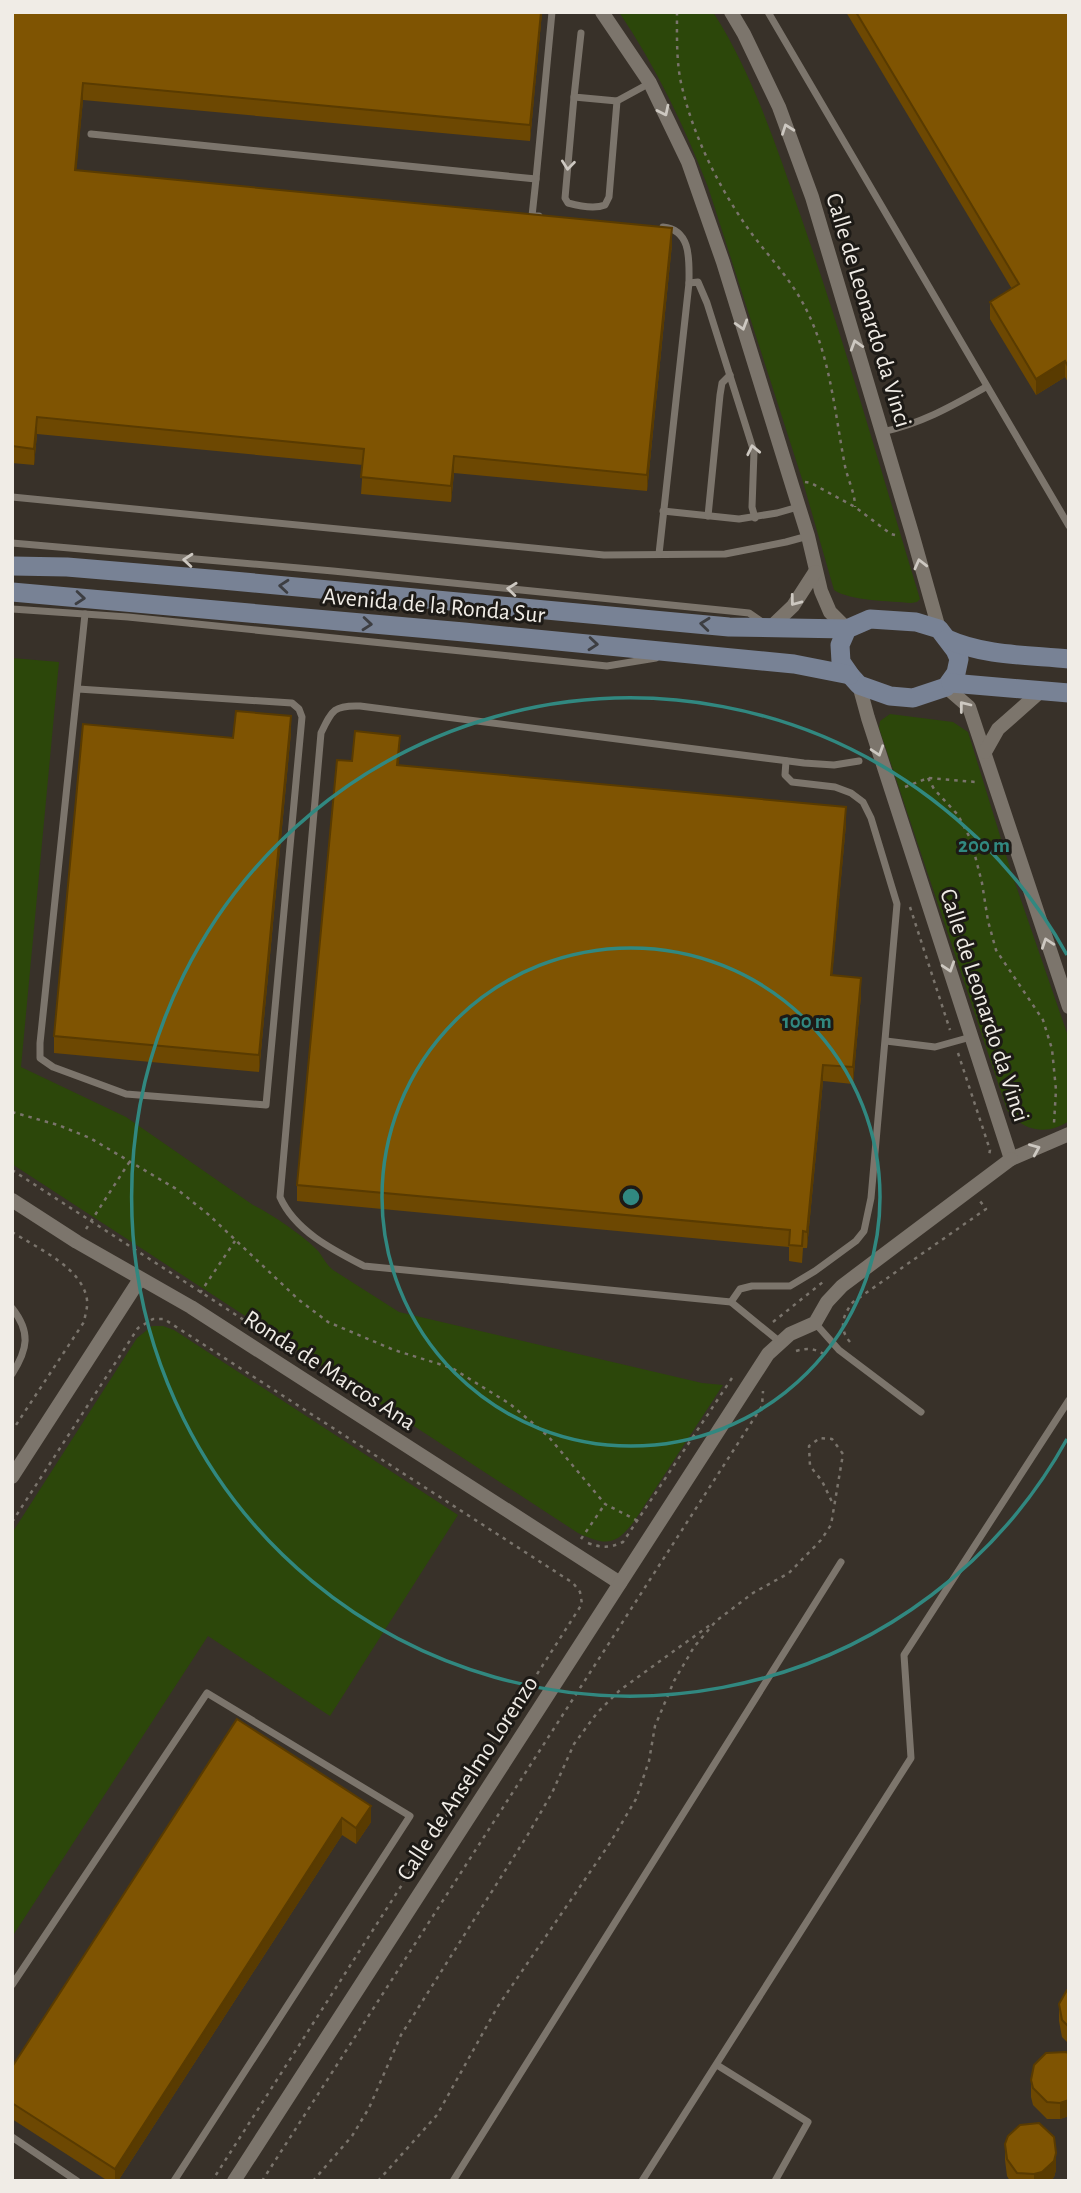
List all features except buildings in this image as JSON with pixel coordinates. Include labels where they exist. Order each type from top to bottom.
[{"type":"main road","name":"Avenida de la Ronda Sur","points":[[12,566],[134,564],[729,627],[847,629]]},
{"type":"main road","name":"Avenida de la Ronda Sur","points":[[12,592],[128,610],[464,632],[794,664],[855,680]]},
{"type":"main road","points":[[1069,659],[987,651],[963,646],[916,622],[870,619],[847,629],[840,645],[841,662],[855,680],[890,696],[913,698],[948,685],[1069,693]]},
{"type":"main road","points":[[943,634],[959,659],[956,673],[948,685]]},
{"type":"street","points":[[602,12],[650,83],[688,162],[727,275],[808,536],[815,572],[830,612],[847,629]]},
{"type":"street","name":"Calle de Leonardo da Vinci","points":[[731,12],[779,107],[812,197],[943,634]]},
{"type":"street","points":[[771,628],[793,606],[815,572]]},
{"type":"street","name":"Calle de Leonardo da Vinci","points":[[855,680],[1012,1159],[1063,1136]]},
{"type":"street","points":[[948,685],[969,707],[1069,1007]]},
{"type":"street","points":[[985,752],[998,729],[1042,690]]},
{"type":"street","points":[[780,1342],[815,1322],[827,1302],[842,1286],[1012,1159]]},
{"type":"street","name":"Ronda de Marcos Ana","points":[[12,1200],[140,1279],[191,1307],[620,1583]]},
{"type":"street","points":[[12,1478],[140,1279]]},
{"type":"street","name":"Calle de Anselmo Lorenzo","points":[[234,2181],[764,1360],[780,1342]]},
{"type":"lane","points":[[545,217],[532,216],[552,12]]},
{"type":"lane","points":[[768,12],[1069,526]]},
{"type":"lane","points":[[580,33],[565,198],[568,203],[600,207],[605,205],[609,197],[617,101]]},
{"type":"lane","points":[[574,97],[617,101],[650,83]]},
{"type":"lane","points":[[91,134],[536,179]]},
{"type":"lane","points":[[657,226],[679,232],[685,240],[689,256],[689,283],[659,554]]},
{"type":"lane","points":[[689,283],[698,282],[702,291],[754,452],[752,507],[755,518]]},
{"type":"lane","points":[[708,516],[720,395],[722,383],[730,375]]},
{"type":"lane","points":[[882,432],[915,424],[937,415],[986,387]]},
{"type":"lane","points":[[12,497],[604,555],[725,554],[808,536]]},
{"type":"lane","points":[[663,510],[739,519],[755,518],[798,507]]},
{"type":"lane","points":[[12,543],[134,564]]},
{"type":"lane","points":[[12,609],[85,614],[128,610]]},
{"type":"lane","points":[[78,689],[292,703],[299,709],[302,717],[266,1105],[126,1094],[53,1067],[40,1058],[85,614]]},
{"type":"lane","points":[[780,1342],[731,1302],[365,1266],[327,1247],[286,1211],[280,1197],[321,733],[330,712],[343,705],[786,761],[834,765],[859,761]]},
{"type":"lane","points":[[731,1302],[740,1289],[752,1286],[790,1286],[856,1241],[864,1231],[870,1198],[886,1041],[897,904],[871,818],[863,802],[852,793],[835,787],[792,782],[785,775],[786,761]]},
{"type":"lane","points":[[886,1041],[935,1047],[972,1037]]},
{"type":"lane","points":[[12,1308],[21,1319],[26,1341],[23,1358],[12,1374]]},
{"type":"lane","points":[[815,1322],[839,1350],[921,1412]]},
{"type":"lane","points":[[642,2181],[911,1758],[905,1654],[1069,1400]]},
{"type":"lane","points":[[453,2181],[841,1562]]},
{"type":"lane","points":[[12,1985],[207,1693],[410,1816],[174,2181]]},
{"type":"lane","points":[[716,2065],[808,2122],[775,2181]]},
{"type":"lane","points":[[12,2137],[77,2181]]},
{"type":"path","points":[[677,12],[677,56],[683,91],[700,142],[720,184],[800,298],[816,332],[828,371],[845,470],[855,495],[855,507]]},
{"type":"path","points":[[803,482],[811,483],[855,507],[891,534],[901,536],[912,533]]},
{"type":"path","points":[[928,778],[934,789],[958,815],[971,840],[996,950],[1043,1020],[1052,1049],[1056,1090],[1053,1128],[1063,1136]]},
{"type":"path","points":[[892,792],[928,778],[970,783],[992,778]]},
{"type":"path","points":[[909,906],[990,1150],[988,1160]]},
{"type":"path","points":[[12,1112],[90,1138],[178,1191],[209,1215],[299,1300],[328,1322],[394,1350],[452,1368],[510,1404],[548,1436],[605,1504],[639,1522]]},
{"type":"path","points":[[92,1222],[130,1161]]},
{"type":"path","points":[[12,1170],[318,1368]]},
{"type":"path","points":[[853,1345],[845,1336],[842,1324],[845,1313],[853,1302],[986,1209],[972,1190]]},
{"type":"path","points":[[12,1232],[72,1270],[84,1286],[88,1303],[84,1322],[12,1431]]},
{"type":"path","points":[[201,1293],[235,1241]]},
{"type":"path","points":[[766,1329],[799,1299],[833,1275]]},
{"type":"path","points":[[12,1522],[138,1328],[153,1320],[164,1319],[573,1583],[580,1592],[582,1604],[212,2181]]},
{"type":"path","points":[[788,1356],[797,1350],[808,1348],[819,1350],[830,1358]]},
{"type":"path","points":[[605,1504],[580,1539],[600,1548],[623,1542],[639,1522],[737,1371]]},
{"type":"path","points":[[262,2181],[762,1406],[763,1390]]},
{"type":"path","points":[[313,2181],[352,2136],[369,2108],[401,2035],[527,1836],[574,1744],[597,1713],[620,1690],[753,1593],[789,1573],[831,1525],[843,1454],[832,1439],[820,1438],[809,1446],[810,1466],[822,1481],[833,1504]]},
{"type":"path","points":[[378,2181],[437,2115],[498,2006],[630,1810],[649,1761],[655,1726],[674,1681],[694,1647],[716,1621]]},
{"type":"green space","points":[[619,12],[713,12],[740,60],[773,138],[833,312],[920,599],[917,602],[860,598],[834,590],[803,482],[708,187],[668,97]]},
{"type":"green space","points":[[12,658],[59,662],[21,1067],[126,1117],[253,1205],[288,1226],[313,1246],[333,1270],[399,1312],[702,1383],[723,1385],[635,1520],[622,1535],[610,1541],[603,1541],[578,1533],[12,1164]]},
{"type":"green space","points":[[890,714],[953,722],[968,732],[1010,868],[1069,1039],[1069,1121],[1061,1126],[1044,1130],[1027,1127],[1007,1110],[879,728],[880,721]]},
{"type":"green space","points":[[152,1326],[174,1330],[458,1515],[330,1716],[208,1636],[12,1937],[12,1533],[137,1338]]}]
